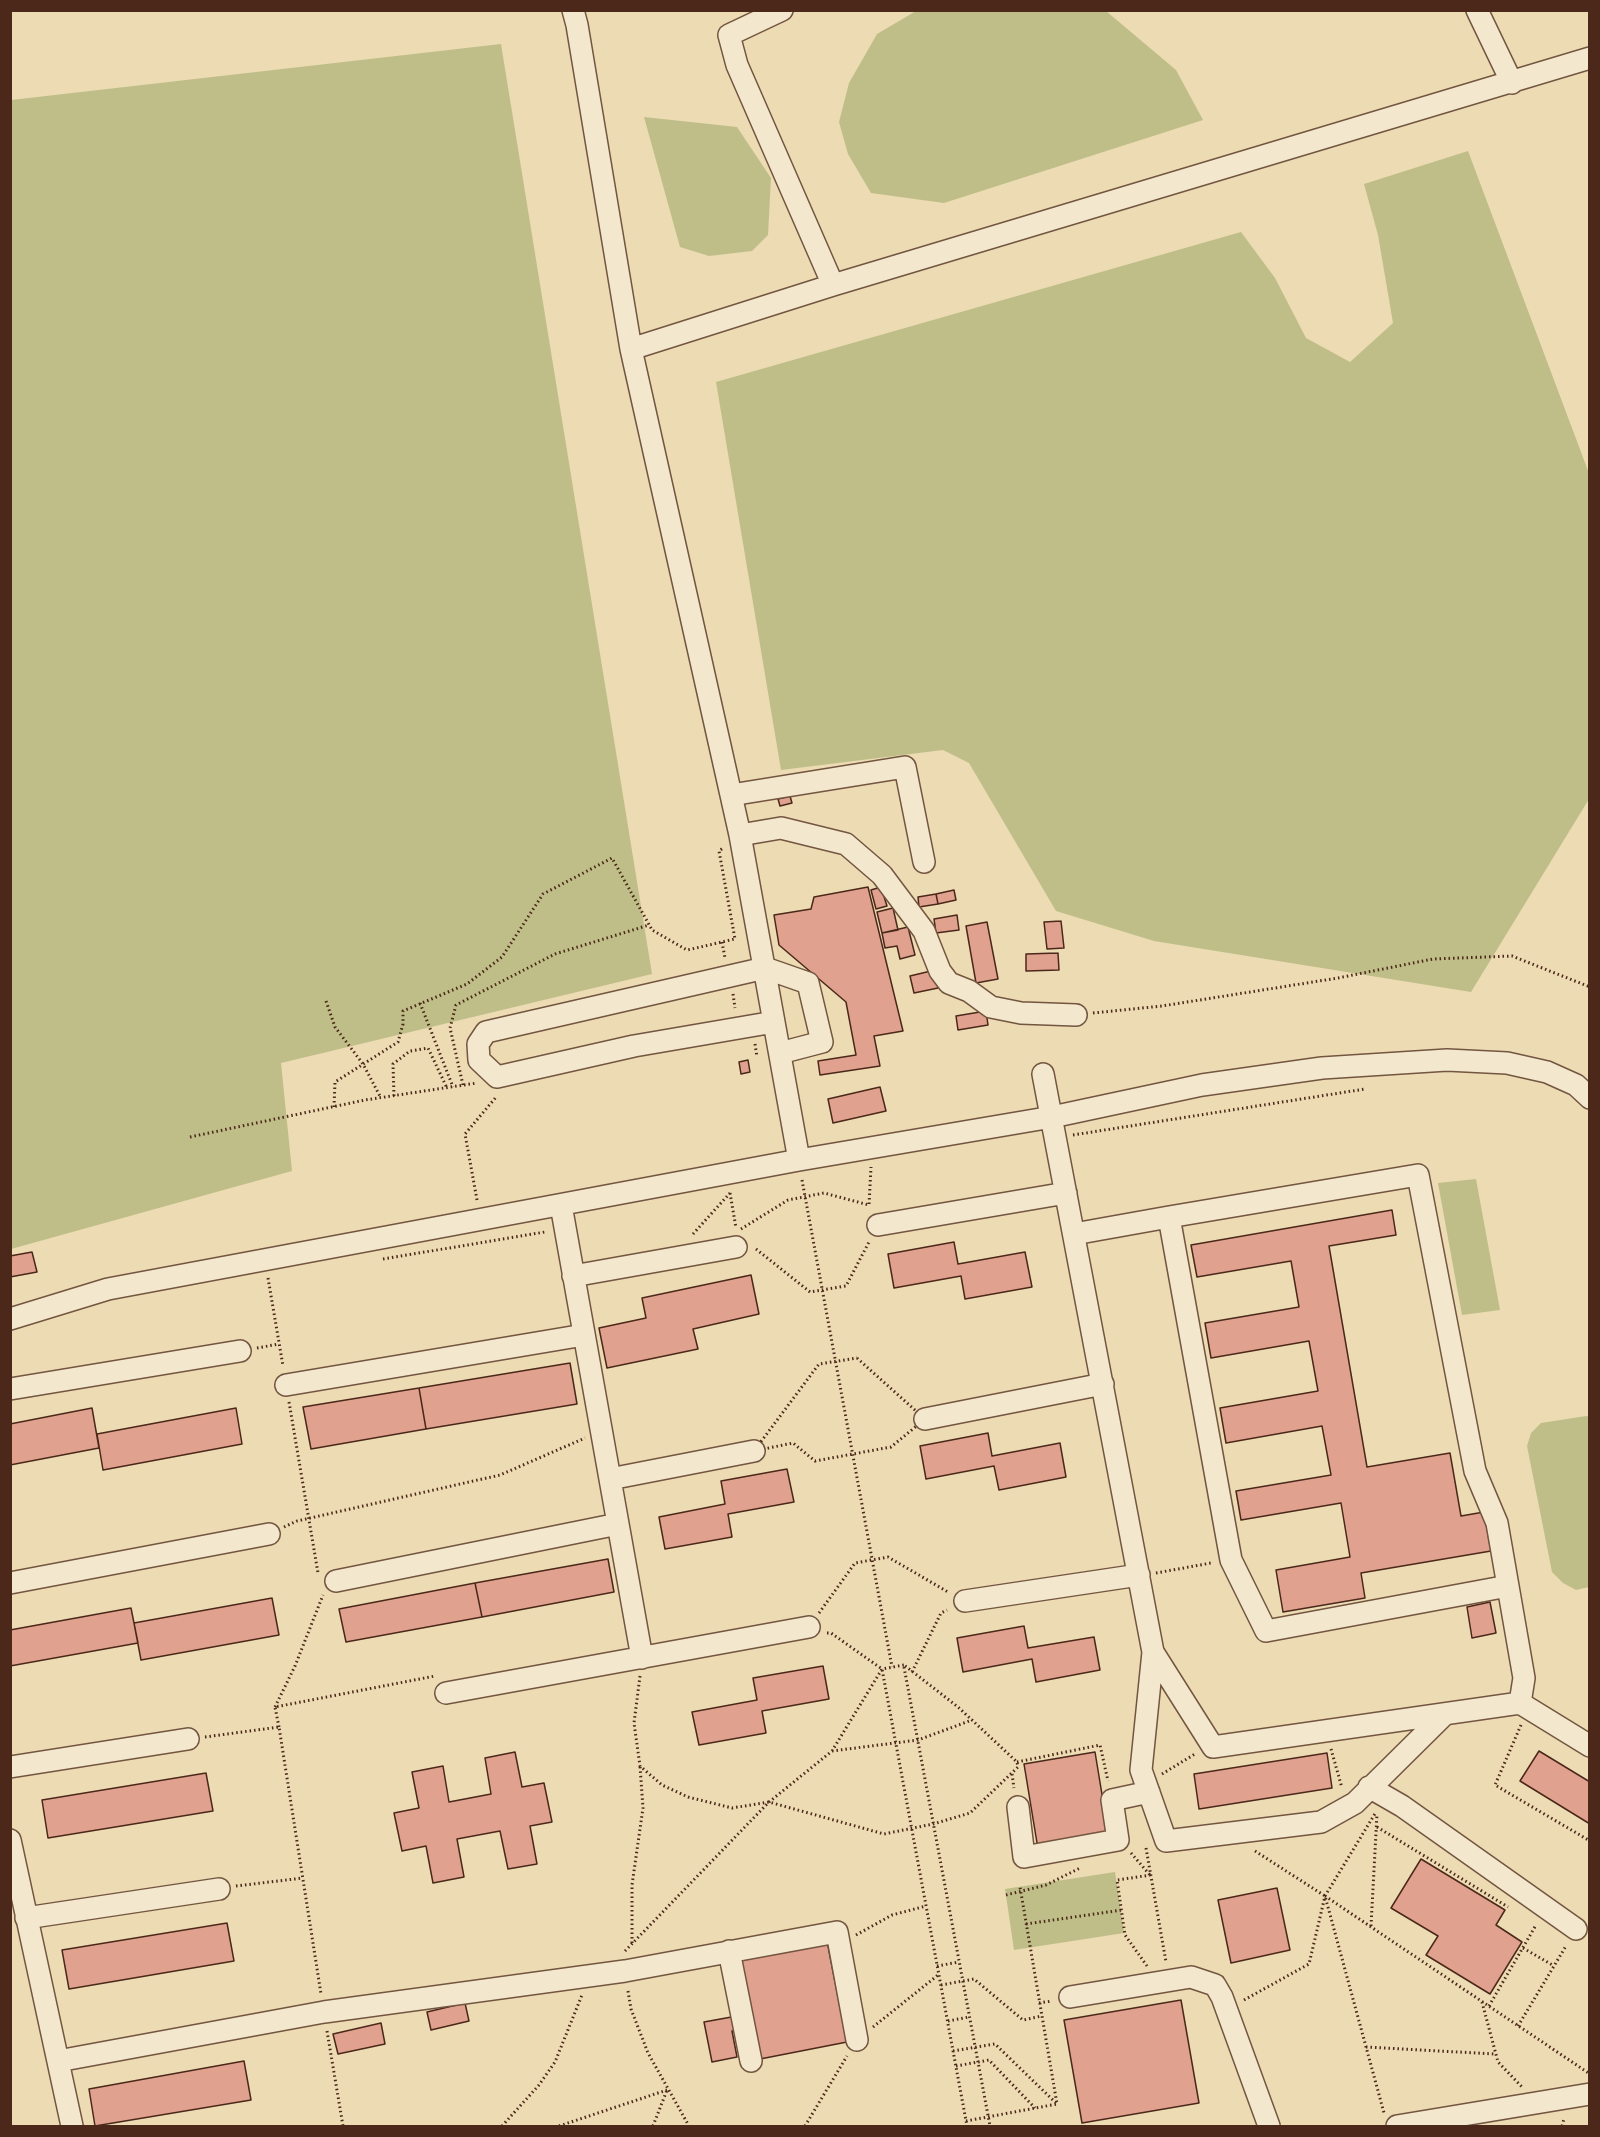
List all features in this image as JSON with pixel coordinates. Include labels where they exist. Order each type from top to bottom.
[{"type":"street","points":[[573,10],[578,25],[631,349],[740,835],[799,1160]]},
{"type":"street","points":[[782,10],[729,35],[737,65],[834,285]]},
{"type":"street","points":[[1477,10],[1512,83]]},
{"type":"street","points":[[631,349],[834,285],[1590,58]]},
{"type":"street","points":[[731,795],[905,767],[924,862]]},
{"type":"street","points":[[740,835],[782,828],[846,844],[882,875],[924,931],[940,970],[949,983],[969,991],[991,1007],[1021,1013],[1076,1015]]},
{"type":"street","points":[[774,1022],[634,1046],[497,1077],[479,1060],[478,1044],[486,1032],[765,968],[808,983],[822,1042],[780,1053]]},
{"type":"street","points":[[10,1319],[108,1289],[266,1262],[561,1205],[728,1184],[799,1160],[1052,1117],[1202,1085],[1278,1074],[1322,1068],[1447,1060],[1507,1063],[1547,1072],[1576,1085],[1590,1098]]},
{"type":"street","points":[[1043,1074],[1153,1652],[1142,1770],[1166,1841],[1321,1822],[1362,1795],[1445,1714]]},
{"type":"street","points":[[1074,1234],[1418,1175],[1475,1471],[1497,1523],[1524,1678],[1524,1705]]},
{"type":"street","points":[[878,1225],[1066,1193]]},
{"type":"street","points":[[561,1205],[642,1658]]},
{"type":"street","points":[[1169,1217],[1231,1560],[1266,1632],[1508,1586]]},
{"type":"street","points":[[573,1276],[736,1247]]},
{"type":"street","points":[[286,1385],[584,1335]]},
{"type":"street","points":[[10,1389],[240,1351]]},
{"type":"street","points":[[925,1419],[1102,1384]]},
{"type":"street","points":[[610,1479],[754,1450]]},
{"type":"street","points":[[324,1584],[618,1524]]},
{"type":"street","points":[[10,1583],[269,1534]]},
{"type":"street","points":[[965,1601],[1139,1575]]},
{"type":"street","points":[[446,1693],[809,1627]]},
{"type":"street","points":[[1153,1652],[1213,1748],[1445,1714],[1524,1705],[1590,1746]]},
{"type":"street","points":[[10,1767],[188,1739]]},
{"type":"street","points":[[1018,1808],[1024,1857],[1118,1840],[1112,1800],[1149,1792]]},
{"type":"street","points":[[1362,1795],[1402,1806],[1576,1929]]},
{"type":"street","points":[[10,1840],[72,2127]]},
{"type":"street","points":[[26,1918],[219,1889]]},
{"type":"street","points":[[58,2061],[324,2012],[588,1976],[625,1961],[729,1951],[837,1932],[857,2040]]},
{"type":"street","points":[[729,1951],[751,2061]]},
{"type":"street","points":[[1070,1997],[1191,1977],[1215,1985],[1227,2010],[1269,2127]]},
{"type":"street","points":[[1391,2121],[1530,2104],[1580,2095],[1590,2107]]},
{"type":"path","points":[[334,1107],[335,1082],[398,1042],[403,1024],[403,1011],[467,984],[502,957],[543,894],[612,858],[652,930],[687,950],[735,939],[719,851],[740,835]]},
{"type":"path","points":[[463,1085],[450,1028],[456,1005],[555,954],[649,925]]},
{"type":"path","points":[[1076,1015],[1174,1004],[1338,978],[1433,959],[1512,956],[1590,987]]},
{"type":"path","points":[[326,1001],[335,1027],[363,1064],[381,1098]]},
{"type":"path","points":[[420,1003],[453,1087]]},
{"type":"path","points":[[394,1096],[393,1064],[410,1051],[428,1048],[447,1088]]},
{"type":"path","points":[[479,1207],[465,1134],[518,1072]]},
{"type":"path","points":[[1062,1137],[1365,1089]]},
{"type":"path","points":[[736,1247],[759,1250],[810,1292],[846,1286],[878,1225],[869,1206],[872,1148]]},
{"type":"path","points":[[799,1160],[892,1667]]},
{"type":"path","points":[[728,1184],[736,1232],[788,1200],[824,1193],[869,1206]]},
{"type":"path","points":[[672,1258],[728,1184]]},
{"type":"path","points":[[382,1260],[565,1228]]},
{"type":"path","points":[[266,1262],[309,1518],[324,1584],[295,1666],[275,1707]]},
{"type":"path","points":[[857,1358],[925,1419],[891,1447],[815,1461],[794,1443],[754,1450],[819,1364],[857,1358]]},
{"type":"path","points":[[269,1534],[309,1518],[500,1475],[601,1430]]},
{"type":"path","points":[[965,1601],[888,1557],[855,1563],[809,1627],[811,1636],[831,1633],[882,1669],[967,2127]]},
{"type":"path","points":[[1139,1575],[1231,1560]]},
{"type":"path","points":[[912,1672],[941,1613],[965,1601]]},
{"type":"path","points":[[633,1944],[632,1885],[643,1808],[634,1723],[642,1658]]},
{"type":"path","points":[[640,1766],[662,1785],[688,1797],[732,1808],[769,1802],[884,1834],[933,1824],[970,1813],[1018,1767],[1017,1762],[972,1720],[904,1665]]},
{"type":"path","points":[[689,2127],[648,2053],[631,2009],[625,1961],[633,1944],[769,1802],[832,1751],[882,1669],[904,1665]]},
{"type":"path","points":[[904,1665],[990,2127]]},
{"type":"path","points":[[1524,1705],[1495,1785],[1590,1841]]},
{"type":"path","points":[[832,1751],[918,1740],[972,1720]]},
{"type":"path","points":[[188,1739],[279,1727],[310,1920]]},
{"type":"path","points":[[1320,1733],[1335,1754],[1340,1786],[1362,1795]]},
{"type":"path","points":[[1017,1762],[1100,1745],[1112,1800]]},
{"type":"path","points":[[1227,2010],[1309,1964],[1325,1896],[1378,1809],[1371,1926]]},
{"type":"path","points":[[1377,1827],[1516,1912]]},
{"type":"path","points":[[1229,1834],[1371,1926],[1590,2074]]},
{"type":"path","points":[[1145,1843],[1164,1982]]},
{"type":"path","points":[[1125,1847],[1151,1875]]},
{"type":"path","points":[[1151,1875],[1117,1880],[1125,1935],[1164,1982]]},
{"type":"path","points":[[219,1889],[303,1878]]},
{"type":"path","points":[[1020,1887],[1058,2104]]},
{"type":"path","points":[[1325,1896],[1366,2047],[1391,2121]]},
{"type":"path","points":[[839,1945],[892,1915],[926,1906]]},
{"type":"path","points":[[1026,1924],[1122,1910]]},
{"type":"path","points":[[1489,2006],[1536,1924]]},
{"type":"path","points":[[1518,2026],[1576,1929]]},
{"type":"path","points":[[1523,1948],[1554,1966]]},
{"type":"path","points":[[937,1966],[959,1962]]},
{"type":"path","points":[[502,2127],[539,2085],[555,2062],[579,2006],[588,1976]]},
{"type":"path","points":[[941,1985],[974,1979],[1023,2020],[1042,2016]]},
{"type":"path","points":[[1482,2002],[1498,2062],[1522,2086],[1530,2104]]},
{"type":"path","points":[[948,2021],[969,2017]]},
{"type":"path","points":[[953,2051],[995,2044],[1058,2104]]},
{"type":"path","points":[[1366,2047],[1495,2054]]},
{"type":"path","points":[[956,2066],[988,2060],[1035,2108]]},
{"type":"path","points":[[559,2127],[667,2090]]},
{"type":"path","points":[[653,2127],[667,2090]]},
{"type":"path","points":[[966,2121],[1058,2104]]},
{"type":"shaded area","points":[[916,11],[1106,11],[1176,70],[1203,120],[944,203],[871,193],[848,154],[839,122],[849,83],[877,34]]},
{"type":"shaded area","points":[[501,44],[652,974],[281,1063],[292,1171],[11,1249],[11,100]]},
{"type":"shaded area","points":[[644,117],[737,127],[771,178],[768,235],[752,251],[709,256],[680,247]]},
{"type":"shaded area","points":[[1468,151],[1590,476],[1589,799],[1471,992],[1154,941],[1056,911],[969,763],[943,750],[781,770],[716,382],[1241,232],[1275,278],[1306,338],[1350,362],[1393,323],[1378,235],[1364,184]]},
{"type":"shaded area","points":[[1476,1179],[1500,1310],[1462,1315],[1438,1183]]},
{"type":"shaded area","points":[[1590,1417],[1589,1587],[1576,1590],[1563,1583],[1552,1572],[1527,1446],[1531,1433],[1541,1423]]},
{"type":"shaded area","points":[[1115,1872],[1124,1933],[1014,1950],[1005,1889]]},
{"type":"building","points":[[790,796],[792,803],[780,806],[778,799]]},
{"type":"building","points":[[868,887],[903,1031],[874,1036],[880,1066],[820,1075],[818,1061],[856,1055],[846,1002],[779,945],[774,915],[811,909],[814,897]]},
{"type":"building","points":[[881,887],[887,906],[876,909],[871,890]]},
{"type":"building","points":[[954,890],[956,900],[938,904],[936,894]]},
{"type":"building","points":[[936,894],[938,904],[919,907],[918,897]]},
{"type":"building","points":[[893,908],[898,930],[882,933],[877,912]]},
{"type":"building","points":[[957,915],[959,930],[936,933],[934,919]]},
{"type":"building","points":[[1061,921],[1064,948],[1047,949],[1044,922]]},
{"type":"building","points":[[987,922],[998,979],[976,983],[966,926]]},
{"type":"building","points":[[908,927],[915,955],[900,959],[897,946],[885,948],[882,933]]},
{"type":"building","points":[[1058,953],[1059,970],[1026,971],[1026,954]]},
{"type":"building","points":[[935,970],[938,988],[914,993],[910,976]]},
{"type":"building","points":[[986,1011],[988,1025],[958,1030],[956,1016]]},
{"type":"building","points":[[748,1060],[750,1072],[741,1074],[739,1062]]},
{"type":"building","points":[[880,1087],[886,1111],[833,1123],[828,1099]]},
{"type":"building","points":[[1392,1210],[1396,1235],[1329,1246],[1367,1467],[1450,1453],[1461,1516],[1484,1512],[1491,1551],[1361,1573],[1365,1598],[1283,1612],[1276,1570],[1350,1557],[1341,1503],[1241,1520],[1236,1491],[1331,1475],[1322,1426],[1226,1443],[1220,1408],[1318,1391],[1309,1341],[1211,1358],[1205,1323],[1299,1307],[1291,1261],[1197,1277],[1191,1245]]},
{"type":"building","points":[[954,1242],[958,1264],[1025,1252],[1032,1287],[965,1299],[961,1276],[894,1288],[888,1254]]},
{"type":"building","points":[[32,1252],[37,1272],[10,1277],[10,1256]]},
{"type":"building","points":[[751,1275],[759,1314],[693,1329],[698,1349],[607,1368],[599,1328],[646,1318],[642,1298]]},
{"type":"building","points":[[570,1363],[577,1404],[426,1429],[419,1388]]},
{"type":"building","points":[[419,1388],[426,1429],[311,1449],[303,1407]]},
{"type":"building","points":[[92,1408],[99,1448],[10,1465],[10,1424]]},
{"type":"building","points":[[236,1408],[242,1444],[103,1470],[97,1434]]},
{"type":"building","points":[[988,1433],[992,1456],[1060,1443],[1066,1477],[999,1490],[994,1466],[926,1479],[920,1446]]},
{"type":"building","points":[[787,1469],[794,1502],[728,1514],[732,1537],[665,1549],[659,1517],[725,1504],[721,1481]]},
{"type":"building","points":[[608,1559],[614,1592],[482,1617],[475,1583]]},
{"type":"building","points":[[475,1583],[482,1617],[346,1642],[339,1609]]},
{"type":"building","points":[[272,1598],[279,1635],[141,1660],[134,1623]]},
{"type":"building","points":[[1490,1602],[1496,1633],[1472,1638],[1467,1607]]},
{"type":"building","points":[[131,1608],[138,1643],[10,1666],[10,1630]]},
{"type":"building","points":[[1024,1626],[1028,1648],[1094,1637],[1100,1670],[1036,1682],[1032,1659],[963,1672],[957,1638]]},
{"type":"building","points":[[823,1666],[829,1699],[762,1711],[766,1733],[699,1745],[692,1712],[757,1700],[753,1678]]},
{"type":"building","points":[[1539,1751],[1590,1782],[1590,1824],[1520,1781]]},
{"type":"building","points":[[515,1752],[522,1787],[544,1783],[552,1822],[530,1826],[537,1864],[508,1869],[500,1831],[457,1839],[464,1877],[433,1883],[426,1846],[402,1851],[394,1813],[419,1808],[412,1772],[443,1766],[449,1802],[491,1794],[485,1758]]},
{"type":"building","points":[[1095,1752],[1109,1837],[1038,1849],[1024,1764]]},
{"type":"building","points":[[1327,1753],[1332,1788],[1199,1809],[1194,1774]]},
{"type":"building","points":[[206,1773],[213,1811],[48,1838],[42,1800]]},
{"type":"building","points":[[1421,1859],[1505,1910],[1496,1925],[1522,1942],[1490,1994],[1426,1955],[1438,1936],[1391,1908]]},
{"type":"building","points":[[1277,1888],[1290,1950],[1231,1963],[1218,1900]]},
{"type":"building","points":[[227,1923],[234,1961],[69,1989],[62,1950]]},
{"type":"building","points":[[827,1941],[847,2042],[755,2060],[735,1958]]},
{"type":"building","points":[[1181,2000],[1199,2103],[1082,2123],[1064,2020]]},
{"type":"building","points":[[465,2003],[469,2021],[431,2030],[427,2012]]},
{"type":"building","points":[[737,2016],[739,2030],[732,2031],[737,2057],[712,2062],[704,2022]]},
{"type":"building","points":[[381,2023],[385,2044],[338,2054],[333,2034]]},
{"type":"building","points":[[244,2061],[251,2100],[95,2126],[89,2089]]}]
